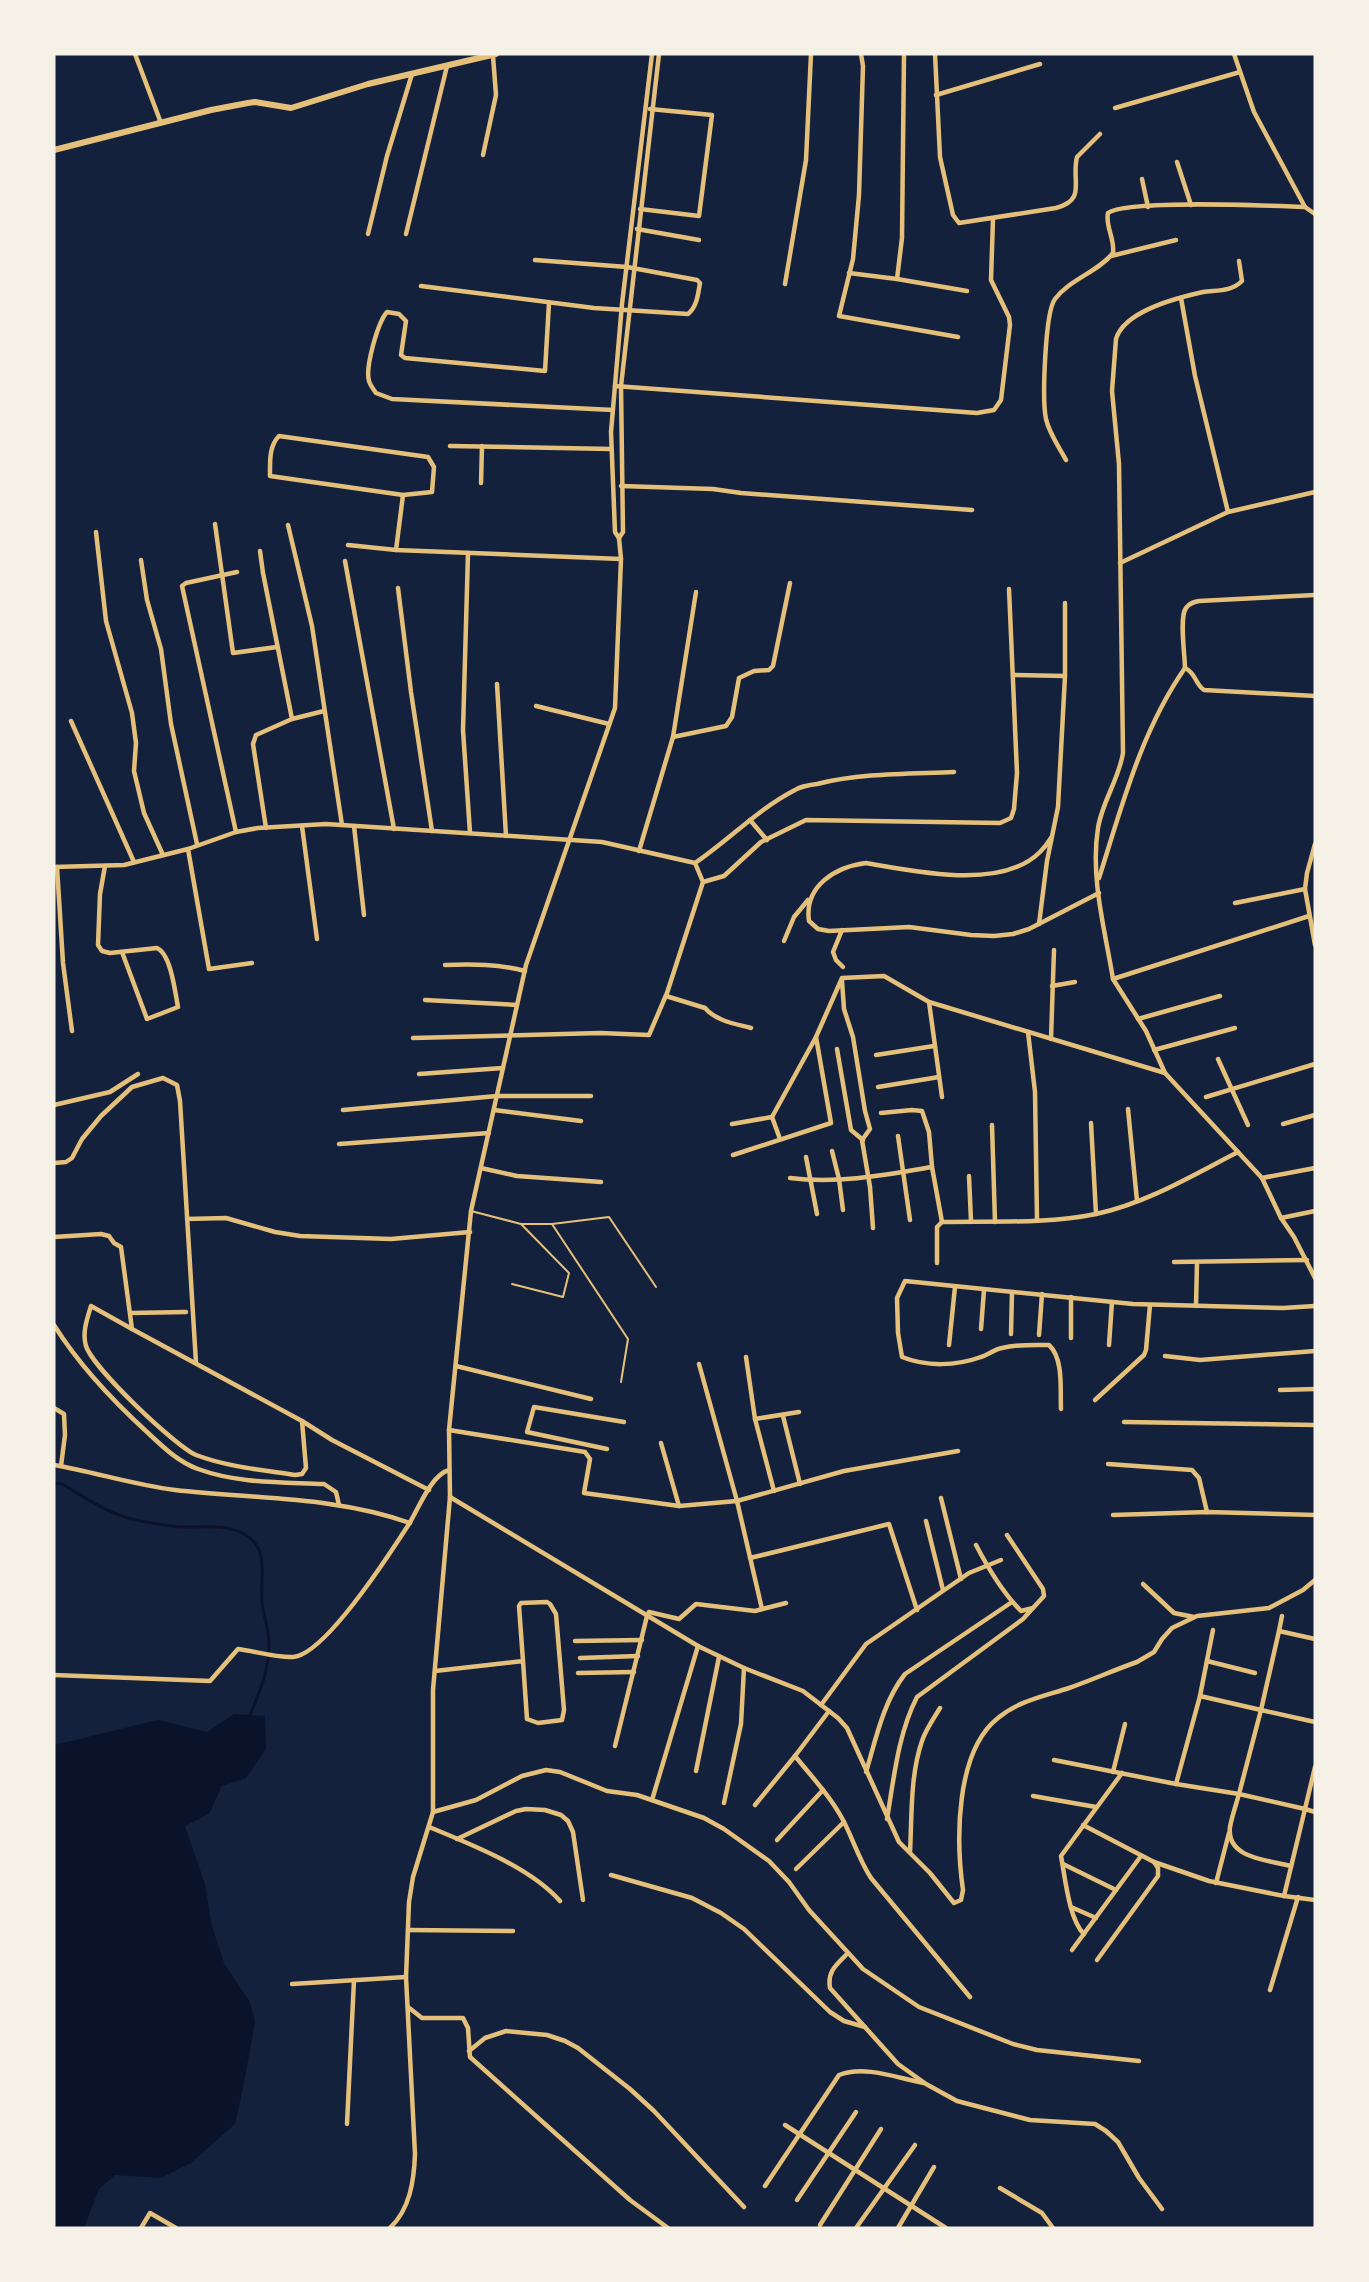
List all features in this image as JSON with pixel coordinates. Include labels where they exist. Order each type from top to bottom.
[{"type":"street","points":[[135,54],[161,123]]},
{"type":"street","points":[[619,538],[623,532],[618,386],[622,310],[652,54]]},
{"type":"street","points":[[390,2228],[408,2202],[415,2178],[416,2154],[406,1977],[408,1930],[411,1889],[433,1812],[435,1671],[450,1497],[449,1430],[471,1211],[525,971],[615,708],[621,559],[619,538],[615,532],[611,449],[613,410],[630,309],[659,54]]},
{"type":"street","points":[[785,284],[806,160],[811,54]]},
{"type":"street","points":[[861,54],[863,66],[858,195],[853,259],[839,316],[958,336]]},
{"type":"street","points":[[897,279],[902,238],[904,54]]},
{"type":"street","points":[[935,54],[939,157],[953,215],[959,223],[965,224],[1056,208],[1071,203],[1074,199],[1077,157],[1100,134]]},
{"type":"street","points":[[1234,54],[1254,112],[1305,207],[1315,214]]},
{"type":"street","points":[[54,150],[211,110],[255,102],[291,108],[368,84],[495,55],[496,95],[483,155]]},
{"type":"street","points":[[936,95],[1040,64]]},
{"type":"street","points":[[406,234],[447,66]]},
{"type":"street","points":[[1115,108],[1240,72]]},
{"type":"street","points":[[368,234],[387,156],[412,74]]},
{"type":"street","points":[[634,208],[699,216],[712,115],[645,108]]},
{"type":"street","points":[[1177,162],[1191,205]]},
{"type":"street","points":[[1142,179],[1148,207]]},
{"type":"street","points":[[1111,256],[1114,249],[1107,222],[1108,213],[1116,209],[1191,205],[1305,207]]},
{"type":"street","points":[[618,386],[977,413],[994,410],[1001,400],[1010,325],[1009,317],[991,280],[993,219]]},
{"type":"street","points":[[632,229],[699,240]]},
{"type":"street","points":[[1066,460],[1048,426],[1044,389],[1049,312],[1056,298],[1073,282],[1111,256],[1176,240]]},
{"type":"street","points":[[421,286],[549,303],[688,314],[696,302],[700,283],[697,280],[627,267],[535,260]]},
{"type":"street","points":[[1239,261],[1242,281],[1234,287],[1180,298],[1138,314],[1124,325],[1116,339],[1112,391],[1119,464],[1123,753],[1120,769],[1099,824],[1095,846],[1113,979],[1138,1019],[1165,1073],[1262,1178],[1281,1218],[1307,1260],[1315,1278]]},
{"type":"street","points":[[849,273],[967,291]]},
{"type":"street","points":[[1180,298],[1195,376],[1228,512]]},
{"type":"street","points":[[549,303],[545,371],[405,358],[401,355],[401,349],[406,321],[399,314],[387,312],[382,318],[374,341],[368,380],[376,393],[392,399],[613,410]]},
{"type":"street","points":[[279,436],[428,457],[434,467],[432,492],[403,495],[285,476],[270,476],[273,442],[279,436]]},
{"type":"street","points":[[450,446],[611,449]]},
{"type":"street","points":[[481,483],[482,446]]},
{"type":"street","points":[[613,486],[713,489],[972,510]]},
{"type":"street","points":[[1120,563],[1228,512],[1315,492]]},
{"type":"street","points":[[396,550],[403,495]]},
{"type":"street","points":[[215,524],[233,653],[277,647]]},
{"type":"street","points":[[288,525],[312,626],[342,825]]},
{"type":"street","points":[[96,532],[106,621],[132,712],[136,743],[134,771],[144,813],[163,855]]},
{"type":"street","points":[[348,545],[396,550],[621,559]]},
{"type":"street","points":[[260,551],[262,573],[292,719]]},
{"type":"street","points":[[468,553],[463,730],[470,833]]},
{"type":"street","points":[[141,560],[147,600],[161,649],[173,736],[197,844]]},
{"type":"street","points":[[345,561],[394,829]]},
{"type":"street","points":[[236,832],[182,586],[186,583],[237,572]]},
{"type":"street","points":[[673,737],[726,726],[732,717],[739,678],[754,671],[769,670],[773,666],[790,583]]},
{"type":"street","points":[[398,588],[432,831]]},
{"type":"street","points":[[703,882],[724,876],[767,840],[806,820],[980,823],[1007,821],[1013,815],[1017,773],[1009,589]]},
{"type":"street","points":[[639,851],[673,737],[696,592]]},
{"type":"street","points":[[1098,881],[1148,731],[1170,689],[1185,668],[1183,614],[1188,605],[1199,601],[1315,595]]},
{"type":"street","points":[[1039,924],[1051,838],[1058,807],[1065,676],[1065,603]]},
{"type":"street","points":[[1185,668],[1195,675],[1204,690],[1315,696]]},
{"type":"street","points":[[1013,675],[1065,676]]},
{"type":"street","points":[[497,684],[506,836]]},
{"type":"street","points":[[536,706],[609,724]]},
{"type":"street","points":[[266,828],[253,744],[256,735],[292,719],[324,711]]},
{"type":"street","points":[[71,721],[134,862]]},
{"type":"street","points":[[72,1031],[63,963],[55,867],[105,866],[134,862],[188,849],[236,832],[266,828],[342,825],[602,842],[695,863],[750,820],[797,788],[873,775],[954,772]]},
{"type":"street","points":[[750,820],[767,840]]},
{"type":"street","points":[[302,826],[317,939]]},
{"type":"street","points":[[354,826],[364,915]]},
{"type":"street","points":[[784,941],[794,917],[809,900],[814,890],[838,870],[866,863],[957,876],[1002,871],[1025,863],[1040,853],[1051,838]]},
{"type":"street","points":[[1315,844],[1305,889],[1315,945]]},
{"type":"street","points":[[188,849],[209,969],[252,963]]},
{"type":"street","points":[[413,1038],[600,1033],[649,1035],[666,996],[703,882],[695,863]]},
{"type":"street","points":[[105,866],[100,894],[98,945],[102,951],[110,953],[157,948],[162,950],[167,959],[178,1007],[147,1019],[122,952]]},
{"type":"street","points":[[1236,903],[1305,889]]},
{"type":"street","points":[[809,900],[808,915],[812,925],[829,930],[909,927],[994,936],[1013,934],[1039,924],[1100,893]]},
{"type":"street","points":[[1113,979],[1309,916]]},
{"type":"street","points":[[842,930],[833,952],[836,960],[843,967]]},
{"type":"street","points":[[1051,1039],[1054,950]]},
{"type":"street","points":[[445,965],[491,966],[525,971]]},
{"type":"street","points":[[842,978],[884,976],[929,1002],[1165,1073]]},
{"type":"street","points":[[780,1139],[772,1117],[816,1037],[842,978]]},
{"type":"street","points":[[842,978],[844,1009],[853,1037],[870,1129],[863,1140],[873,1228]]},
{"type":"street","points":[[1052,986],[1075,982]]},
{"type":"street","points":[[666,996],[705,1008],[710,1014],[751,1028]]},
{"type":"street","points":[[1138,1019],[1220,996]]},
{"type":"street","points":[[425,1000],[517,1005]]},
{"type":"street","points":[[929,1002],[942,1097]]},
{"type":"street","points":[[1154,1050],[1235,1028]]},
{"type":"street","points":[[1028,1032],[1035,1092],[1037,1220]]},
{"type":"street","points":[[733,1155],[831,1123],[816,1037]]},
{"type":"street","points":[[876,1055],[934,1046]]},
{"type":"street","points":[[837,1048],[851,1130],[863,1140]]},
{"type":"street","points":[[1218,1059],[1248,1125]]},
{"type":"street","points":[[1206,1097],[1315,1064]]},
{"type":"street","points":[[418,1074],[503,1068]]},
{"type":"street","points":[[54,1105],[110,1092],[138,1074]]},
{"type":"street","points":[[878,1087],[939,1077]]},
{"type":"street","points":[[54,1163],[66,1162],[72,1158],[82,1139],[101,1116],[132,1087],[163,1078],[177,1085],[196,1363]]},
{"type":"street","points":[[343,1110],[497,1096],[591,1096]]},
{"type":"street","points":[[1128,1109],[1137,1201]]},
{"type":"street","points":[[494,1110],[581,1121]]},
{"type":"street","points":[[881,1113],[922,1111],[929,1132],[932,1167],[942,1221]]},
{"type":"street","points":[[1283,1124],[1315,1115]]},
{"type":"street","points":[[732,1124],[772,1117]]},
{"type":"street","points":[[1091,1123],[1096,1214]]},
{"type":"street","points":[[992,1125],[995,1222]]},
{"type":"street","points":[[339,1144],[489,1132]]},
{"type":"street","points":[[898,1136],[910,1220]]},
{"type":"street","points":[[832,1151],[843,1210]]},
{"type":"street","points":[[942,1221],[995,1222],[1096,1214],[1137,1201],[1238,1152]]},
{"type":"street","points":[[806,1158],[817,1214]]},
{"type":"street","points":[[790,1178],[811,1181],[868,1178],[932,1167]]},
{"type":"street","points":[[481,1168],[517,1176],[601,1182]]},
{"type":"street","points":[[1262,1178],[1315,1168]]},
{"type":"street","points":[[969,1176],[971,1221]]},
{"type":"street","points":[[1281,1218],[1315,1211]]},
{"type":"street","points":[[187,1219],[226,1218],[275,1232],[300,1236],[391,1239],[470,1232]]},
{"type":"street","points":[[937,1263],[937,1227],[942,1221]]},
{"type":"street","points":[[54,1237],[101,1234],[108,1236],[121,1247],[132,1329]]},
{"type":"street","points":[[1174,1262],[1307,1260]]},
{"type":"street","points":[[1196,1306],[1197,1263]]},
{"type":"street","points":[[1061,1409],[1058,1358],[1049,1345],[1000,1348],[980,1358],[946,1365],[916,1363],[902,1357],[898,1333],[897,1298],[905,1281],[1150,1305],[1282,1308],[1315,1306]]},
{"type":"street","points":[[950,1345],[955,1287]]},
{"type":"street","points":[[981,1329],[984,1290]]},
{"type":"street","points":[[1011,1334],[1012,1292]]},
{"type":"street","points":[[1039,1335],[1042,1294]]},
{"type":"street","points":[[1071,1297],[1071,1338]]},
{"type":"street","points":[[1109,1345],[1112,1302]]},
{"type":"street","points":[[1095,1400],[1144,1355],[1150,1305]]},
{"type":"street","points":[[302,1421],[306,1468],[302,1474],[237,1467],[194,1454],[153,1423],[87,1350],[85,1325],[91,1306],[302,1421],[332,1440],[429,1490]]},
{"type":"street","points":[[131,1313],[186,1312]]},
{"type":"street","points":[[54,1325],[65,1342],[112,1399],[160,1445],[185,1464],[211,1474],[234,1478],[324,1484],[336,1492],[339,1505]]},
{"type":"street","points":[[1165,1356],[1200,1360],[1315,1351]]},
{"type":"street","points":[[746,1357],[755,1419],[774,1491]]},
{"type":"street","points":[[699,1364],[737,1501],[762,1609]]},
{"type":"street","points":[[456,1366],[591,1399]]},
{"type":"street","points":[[1280,1390],[1315,1389]]},
{"type":"street","points":[[522,1442],[534,1407],[624,1422]]},
{"type":"street","points":[[54,1408],[64,1414],[65,1421],[61,1466]]},
{"type":"street","points":[[755,1419],[798,1412]]},
{"type":"street","points":[[783,1416],[800,1484]]},
{"type":"street","points":[[1124,1422],[1315,1425]]},
{"type":"street","points":[[449,1430],[585,1452],[590,1458],[584,1493],[679,1506],[737,1501],[844,1472],[958,1451]]},
{"type":"street","points":[[527,1432],[607,1449]]},
{"type":"street","points":[[661,1443],[679,1506]]},
{"type":"street","points":[[1108,1464],[1192,1470],[1199,1478],[1207,1512]]},
{"type":"street","points":[[54,1465],[172,1490],[339,1505],[379,1512],[410,1523]]},
{"type":"street","points":[[54,1675],[210,1681],[238,1648],[294,1657],[315,1648],[350,1609],[410,1523],[439,1475],[449,1470]]},
{"type":"street","points":[[450,1497],[698,1646],[744,1668],[803,1691],[829,1711],[847,1728],[899,1842],[945,1889],[954,1903],[961,1900],[963,1890],[960,1810],[965,1773],[978,1743],[997,1718],[1021,1704],[1137,1662],[1154,1652],[1161,1639],[1172,1628],[1194,1617],[1269,1608],[1303,1590],[1315,1580]]},
{"type":"street","points":[[940,1498],[962,1579]]},
{"type":"street","points":[[1113,1515],[1207,1512],[1315,1515]]},
{"type":"street","points":[[926,1521],[943,1590]]},
{"type":"street","points":[[750,1558],[889,1524],[917,1610]]},
{"type":"street","points":[[887,1818],[896,1762],[910,1711],[917,1697],[1023,1619],[1044,1596],[1043,1589],[1007,1535]]},
{"type":"street","points":[[976,1545],[987,1566],[1012,1602],[1021,1611],[1033,1608]]},
{"type":"street","points":[[821,1705],[866,1644],[943,1590],[1001,1560]]},
{"type":"street","points":[[1143,1584],[1174,1612],[1194,1617]]},
{"type":"street","points":[[547,1602],[556,1614],[564,1710],[562,1720],[538,1723],[527,1719],[523,1661],[519,1606],[521,1603],[547,1602]]},
{"type":"street","points":[[866,1772],[883,1715],[896,1685],[904,1674],[1012,1602]]},
{"type":"street","points":[[615,1746],[649,1612],[679,1619],[696,1604],[755,1611],[786,1603]]},
{"type":"street","points":[[1216,1883],[1261,1710],[1282,1616]]},
{"type":"street","points":[[1176,1784],[1200,1696],[1213,1630]]},
{"type":"street","points":[[1279,1631],[1315,1639]]},
{"type":"street","points":[[575,1641],[642,1640]]},
{"type":"street","points":[[652,1800],[698,1646]]},
{"type":"street","points":[[580,1658],[638,1656]]},
{"type":"street","points":[[696,1771],[719,1656]]},
{"type":"street","points":[[435,1671],[523,1661]]},
{"type":"street","points":[[1207,1661],[1255,1673]]},
{"type":"street","points":[[724,1803],[741,1724],[744,1668]]},
{"type":"street","points":[[578,1673],[634,1672]]},
{"type":"street","points":[[1200,1696],[1315,1722]]},
{"type":"street","points":[[910,1853],[913,1787],[919,1752],[923,1738],[940,1708]]},
{"type":"street","points":[[755,1805],[829,1711]]},
{"type":"street","points":[[1113,1772],[1125,1724]]},
{"type":"street","points":[[795,1756],[823,1790],[844,1822],[863,1867],[871,1878],[970,1996]]},
{"type":"street","points":[[1054,1760],[1239,1794],[1315,1812]]},
{"type":"street","points":[[1284,1896],[1315,1767]]},
{"type":"street","points":[[433,1812],[476,1800],[522,1776],[546,1770],[560,1772],[607,1791],[637,1795],[704,1818],[724,1829],[769,1861],[789,1882],[809,1910],[863,1969],[919,2007],[989,2036],[1037,2050],[1139,2061]]},
{"type":"street","points":[[1084,1934],[1078,1929],[1071,1907],[1061,1856],[1122,1773]]},
{"type":"street","points":[[777,1840],[823,1790]]},
{"type":"street","points":[[1033,1796],[1096,1807]]},
{"type":"street","points":[[457,1839],[516,1811],[545,1810],[561,1815],[568,1821],[573,1832],[583,1900]]},
{"type":"street","points":[[796,1869],[844,1822]]},
{"type":"street","points":[[1083,1825],[1154,1862],[1216,1883],[1315,1900]]},
{"type":"street","points":[[429,1827],[484,1850],[548,1887],[560,1901]]},
{"type":"street","points":[[1230,1829],[1232,1844],[1241,1853],[1291,1866]]},
{"type":"street","points":[[1072,1950],[1141,1856]]},
{"type":"street","points":[[1097,1960],[1158,1876],[1158,1868],[1154,1862]]},
{"type":"street","points":[[1063,1864],[1116,1890]]},
{"type":"street","points":[[611,1875],[706,1904],[744,1929],[830,2012],[844,2021],[866,2027]]},
{"type":"street","points":[[1270,1990],[1298,1897]]},
{"type":"street","points":[[1071,1907],[1096,1918]]},
{"type":"street","points":[[408,1930],[513,1931]]},
{"type":"street","points":[[848,1953],[832,1969],[828,1978],[830,1988],[898,2064],[926,2084],[957,2101],[998,2114],[1030,2120],[1095,2124],[1118,2142],[1139,2178],[1162,2209]]},
{"type":"street","points":[[292,1984],[406,1977]]},
{"type":"street","points":[[347,2124],[354,1980]]},
{"type":"street","points":[[408,2007],[422,2018],[463,2018],[468,2028],[470,2057],[630,2200],[668,2228]]},
{"type":"street","points":[[470,2051],[485,2038],[506,2031],[547,2035],[578,2048],[646,2103],[744,2207]]},
{"type":"street","points":[[765,2186],[839,2075],[851,2071],[866,2072],[926,2084]]},
{"type":"street","points":[[797,2200],[856,2112]]},
{"type":"street","points":[[785,2125],[946,2228]]},
{"type":"street","points":[[820,2225],[881,2129]]},
{"type":"street","points":[[856,2228],[915,2145]]},
{"type":"street","points":[[898,2228],[934,2167]]},
{"type":"street","points":[[1000,2188],[1042,2213],[1053,2228]]},
{"type":"street","points":[[141,2228],[150,2213],[176,2228]]},
{"type":"lane","points":[[471,1211],[520,1224],[552,1224],[609,1217],[656,1287]]},
{"type":"lane","points":[[513,1284],[563,1297],[569,1273],[520,1224]]},
{"type":"lane","points":[[552,1224],[628,1339],[621,1382]]},
{"type":"water","points":[[234,1714],[265,1716],[266,1749],[246,1778],[222,1786],[209,1814],[185,1826],[205,1884],[212,1926],[224,1963],[250,2002],[255,2022],[235,2124],[191,2163],[161,2178],[115,2175],[99,2189],[84,2228],[54,2228],[54,1745],[158,1720],[207,1732]]},
{"type":"waterway","points":[[54,1483],[62,1484],[98,1505],[126,1517],[175,1527],[226,1528],[251,1539],[260,1552],[262,1600],[269,1651],[264,1679],[250,1715]]}]
